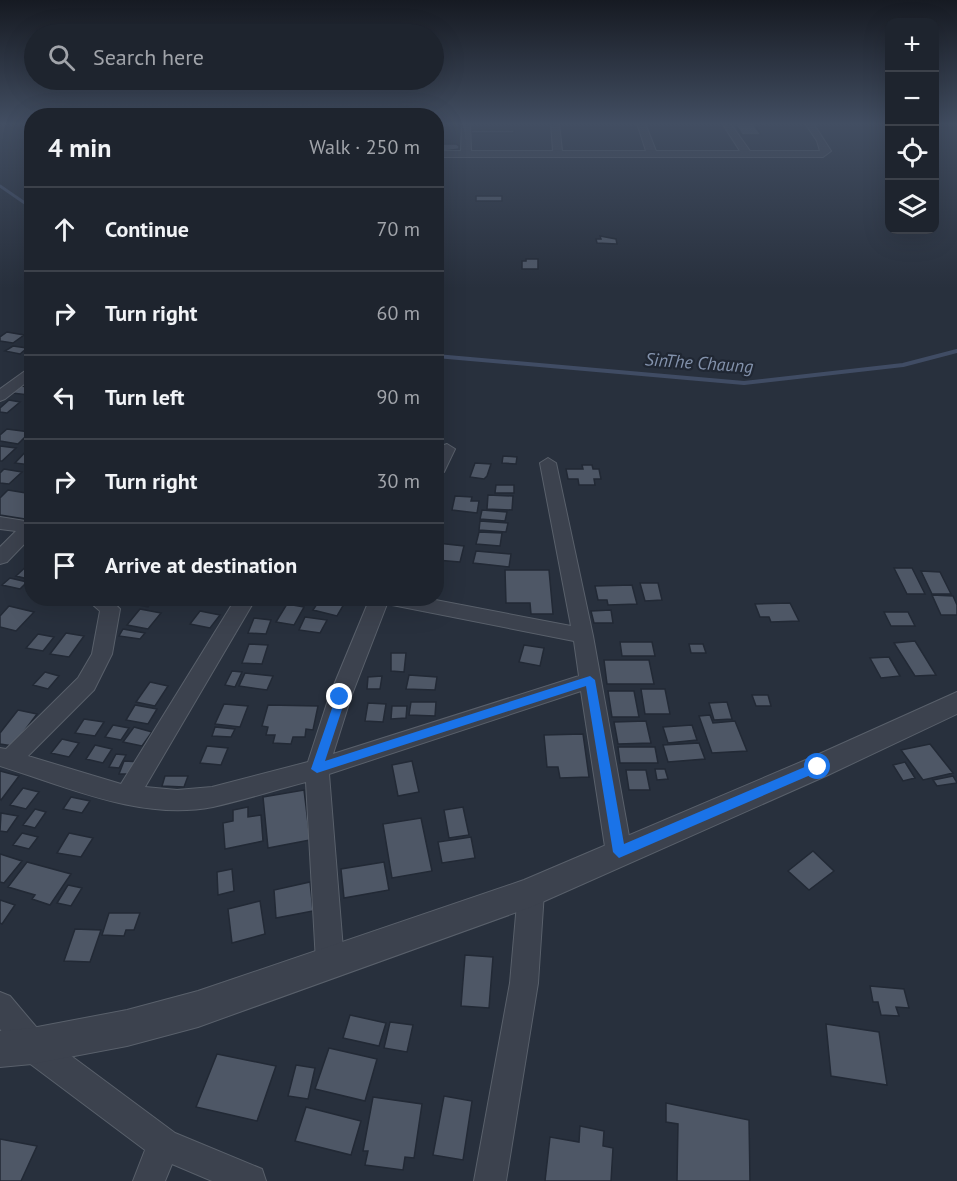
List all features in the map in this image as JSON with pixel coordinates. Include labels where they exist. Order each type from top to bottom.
[{"type":"street","points":[[0,396],[24,376]]},
{"type":"street","points":[[444,455],[447,448]]},
{"type":"street","points":[[548,463],[583,636],[619,852]]},
{"type":"street","points":[[0,523],[24,526]]},
{"type":"street","points":[[0,558],[24,534]]},
{"type":"street","points":[[5,759],[86,684],[102,654],[110,609],[106,606]]},
{"type":"street","points":[[127,796],[241,606]]},
{"type":"street","points":[[330,962],[317,769],[340,697],[377,606]]},
{"type":"street","points":[[429,606],[583,636]]},
{"type":"street","points":[[5,759],[127,796],[177,800],[212,796],[317,769],[590,680]]},
{"type":"street","points":[[0,1049],[32,1046],[127,1028],[198,1009],[531,892],[818,767],[957,702]]},
{"type":"street","points":[[490,1181],[524,983],[531,892]]},
{"type":"street","points":[[0,1006],[32,1046],[164,1144],[250,1181]]},
{"type":"street","points":[[149,1181],[164,1144]]},
{"type":"building","points":[[476,196],[502,196],[502,201],[476,201]]},
{"type":"building","points":[[600,236],[616,239],[617,244],[597,243],[596,239],[601,239]]},
{"type":"building","points":[[538,259],[538,269],[522,269],[522,261]]},
{"type":"building","points":[[7,332],[24,335],[13,343],[0,341],[0,337]]},
{"type":"building","points":[[13,346],[24,348],[20,354],[5,351]]},
{"type":"building","points":[[20,386],[24,386],[24,394],[12,393]]},
{"type":"building","points":[[9,400],[20,402],[7,413],[0,412],[0,408]]},
{"type":"building","points":[[7,429],[24,431],[24,438],[18,444],[0,441],[0,435]]},
{"type":"building","points":[[0,446],[16,448],[0,461]]},
{"type":"building","points":[[24,453],[24,464],[15,463]]},
{"type":"building","points":[[503,456],[517,457],[516,464],[502,463]]},
{"type":"building","points":[[475,463],[491,464],[484,479],[470,477]]},
{"type":"building","points":[[582,465],[592,465],[593,469],[599,469],[601,479],[594,479],[595,485],[579,485],[578,479],[568,479],[566,469],[583,469]]},
{"type":"building","points":[[4,469],[22,472],[9,484],[0,483],[0,473]]},
{"type":"building","points":[[496,485],[514,485],[514,493],[495,493]]},
{"type":"building","points":[[8,490],[24,493],[24,519],[0,515],[0,498]]},
{"type":"building","points":[[488,495],[513,496],[512,510],[487,509]]},
{"type":"building","points":[[455,496],[472,497],[471,501],[479,501],[477,513],[452,510]]},
{"type":"building","points":[[482,510],[507,512],[505,521],[480,519]]},
{"type":"building","points":[[480,521],[508,523],[506,532],[479,530]]},
{"type":"building","points":[[479,532],[502,533],[500,546],[476,544]]},
{"type":"building","points":[[444,544],[464,546],[460,562],[444,561]]},
{"type":"building","points":[[476,551],[511,554],[509,567],[473,563]]},
{"type":"building","points":[[24,568],[24,578],[16,576]]},
{"type":"building","points":[[894,568],[912,568],[925,594],[907,594]]},
{"type":"building","points":[[505,570],[549,570],[553,614],[531,614],[530,603],[506,603]]},
{"type":"building","points":[[921,571],[940,572],[951,594],[932,594]]},
{"type":"building","points":[[10,578],[24,581],[20,589],[2,585]]},
{"type":"building","points":[[640,583],[658,583],[662,600],[645,601]]},
{"type":"building","points":[[632,585],[637,604],[608,605],[607,600],[598,600],[595,586]]},
{"type":"building","points":[[932,595],[953,596],[957,605],[957,615],[941,615]]},
{"type":"building","points":[[790,603],[799,621],[771,622],[769,617],[760,617],[755,604]]},
{"type":"building","points":[[9,606],[34,612],[16,631],[0,627],[0,616]]},
{"type":"building","points":[[286,606],[304,607],[294,625],[276,622]]},
{"type":"building","points":[[316,606],[343,606],[337,616],[313,610]]},
{"type":"building","points":[[140,609],[161,613],[148,629],[127,625]]},
{"type":"building","points":[[611,610],[613,623],[594,623],[591,611]]},
{"type":"building","points":[[200,611],[220,615],[210,628],[190,624]]},
{"type":"building","points":[[884,612],[908,612],[915,626],[891,626]]},
{"type":"building","points":[[305,617],[327,620],[320,633],[299,630]]},
{"type":"building","points":[[254,618],[271,620],[266,634],[248,633]]},
{"type":"building","points":[[123,629],[145,633],[140,639],[119,636]]},
{"type":"building","points":[[66,633],[84,636],[69,657],[50,654]]},
{"type":"building","points":[[38,634],[54,637],[43,651],[26,648]]},
{"type":"building","points":[[915,641],[936,675],[915,676],[894,643]]},
{"type":"building","points":[[620,642],[652,642],[655,656],[622,656]]},
{"type":"building","points":[[249,644],[268,645],[262,664],[242,663]]},
{"type":"building","points":[[689,644],[703,644],[706,653],[691,653]]},
{"type":"building","points":[[524,645],[544,648],[540,666],[519,662]]},
{"type":"building","points":[[391,653],[406,653],[404,672],[391,671]]},
{"type":"building","points":[[889,657],[900,676],[881,678],[870,658]]},
{"type":"building","points":[[604,660],[649,660],[654,684],[607,684]]},
{"type":"building","points":[[232,671],[242,672],[235,687],[225,685]]},
{"type":"building","points":[[45,672],[59,676],[48,689],[33,685]]},
{"type":"building","points":[[245,673],[273,676],[267,690],[239,686]]},
{"type":"building","points":[[409,675],[437,677],[435,690],[406,689]]},
{"type":"building","points":[[382,676],[380,689],[367,689],[368,677]]},
{"type":"building","points":[[150,682],[168,686],[155,706],[136,702]]},
{"type":"building","points":[[641,689],[665,689],[670,714],[645,714]]},
{"type":"building","points":[[608,691],[634,691],[639,717],[612,717]]},
{"type":"building","points":[[752,695],[768,695],[771,706],[756,706]]},
{"type":"building","points":[[411,702],[436,702],[435,716],[409,715]]},
{"type":"building","points":[[727,702],[732,719],[714,720],[709,703]]},
{"type":"building","points":[[368,703],[386,704],[383,722],[365,721]]},
{"type":"building","points":[[224,704],[248,706],[240,727],[215,724]]},
{"type":"building","points":[[135,705],[157,709],[148,724],[126,720]]},
{"type":"building","points":[[268,705],[318,706],[313,730],[306,729],[305,737],[293,737],[291,744],[273,743],[275,735],[266,735],[268,727],[262,726]]},
{"type":"building","points":[[392,706],[407,706],[406,718],[391,719]]},
{"type":"building","points":[[18,710],[37,714],[13,746],[0,744],[0,733]]},
{"type":"building","points":[[710,715],[713,723],[735,721],[747,751],[712,753],[699,716]]},
{"type":"building","points":[[84,719],[104,722],[95,736],[75,733]]},
{"type":"building","points":[[646,721],[651,743],[618,744],[614,722]]},
{"type":"building","points":[[113,725],[129,728],[121,740],[105,737]]},
{"type":"building","points":[[692,725],[697,740],[668,743],[663,727]]},
{"type":"building","points":[[134,727],[152,732],[142,746],[123,742]]},
{"type":"building","points":[[215,727],[235,729],[231,737],[212,736]]},
{"type":"building","points":[[583,734],[589,777],[560,778],[558,767],[547,767],[544,735]]},
{"type":"building","points":[[62,739],[79,743],[69,757],[51,753]]},
{"type":"building","points":[[699,743],[705,759],[668,762],[663,745]]},
{"type":"building","points":[[930,744],[953,773],[923,780],[901,750]]},
{"type":"building","points":[[95,745],[112,749],[103,763],[86,759]]},
{"type":"building","points":[[207,746],[228,748],[221,765],[200,763]]},
{"type":"building","points":[[618,747],[655,747],[658,763],[620,763]]},
{"type":"building","points":[[116,754],[126,755],[119,768],[109,767]]},
{"type":"building","points":[[124,761],[142,762],[137,774],[119,774]]},
{"type":"building","points":[[412,761],[419,792],[398,796],[392,765]]},
{"type":"building","points":[[905,762],[915,778],[903,781],[893,765]]},
{"type":"building","points":[[655,769],[665,769],[668,779],[657,780]]},
{"type":"building","points":[[626,770],[646,770],[650,790],[629,790]]},
{"type":"building","points":[[0,771],[19,776],[1,800],[0,799]]},
{"type":"building","points":[[165,776],[188,776],[184,787],[162,786]]},
{"type":"building","points":[[953,776],[957,783],[937,786],[933,780]]},
{"type":"building","points":[[23,788],[39,792],[26,809],[10,805]]},
{"type":"building","points":[[304,790],[310,840],[268,848],[263,797]]},
{"type":"building","points":[[71,797],[90,801],[82,813],[63,809]]},
{"type":"building","points":[[248,807],[248,817],[261,815],[263,841],[225,849],[223,823],[233,821],[233,810]]},
{"type":"building","points":[[463,807],[469,835],[449,838],[444,810]]},
{"type":"building","points":[[35,809],[46,812],[35,828],[23,825]]},
{"type":"building","points":[[1,813],[18,816],[7,832],[0,831]]},
{"type":"building","points":[[421,818],[432,871],[392,878],[383,824]]},
{"type":"building","points":[[22,833],[38,837],[29,849],[13,845]]},
{"type":"building","points":[[69,833],[93,838],[81,857],[57,853]]},
{"type":"building","points":[[471,837],[475,858],[442,863],[438,842]]},
{"type":"building","points":[[813,851],[834,871],[809,890],[788,871]]},
{"type":"building","points":[[0,854],[22,861],[4,883],[0,882]]},
{"type":"building","points":[[27,862],[71,874],[50,905],[32,899],[35,895],[8,887]]},
{"type":"building","points":[[384,862],[389,890],[344,898],[341,869]]},
{"type":"building","points":[[232,869],[234,891],[218,895],[217,872]]},
{"type":"building","points":[[310,882],[313,911],[276,918],[274,890]]},
{"type":"building","points":[[68,885],[82,888],[71,906],[57,903]]},
{"type":"building","points":[[0,900],[15,905],[2,924],[0,923]]},
{"type":"building","points":[[260,901],[265,934],[232,943],[228,909]]},
{"type":"building","points":[[109,913],[140,913],[134,930],[126,930],[124,936],[102,935]]},
{"type":"building","points":[[75,929],[101,930],[90,962],[64,961]]},
{"type":"building","points":[[465,955],[493,957],[489,1008],[461,1006]]},
{"type":"building","points":[[870,986],[904,989],[909,1008],[896,1007],[899,1016],[881,1015],[878,1002],[873,1002]]},
{"type":"building","points":[[350,1015],[386,1023],[379,1046],[343,1038]]},
{"type":"building","points":[[390,1022],[413,1025],[407,1052],[384,1048]]},
{"type":"building","points":[[826,1024],[879,1032],[887,1085],[831,1076]]},
{"type":"building","points":[[329,1048],[377,1059],[365,1101],[315,1089]]},
{"type":"building","points":[[217,1054],[276,1066],[257,1121],[196,1107]]},
{"type":"building","points":[[296,1065],[315,1068],[308,1099],[288,1096]]},
{"type":"building","points":[[444,1096],[472,1101],[463,1160],[433,1155]]},
{"type":"building","points":[[373,1097],[422,1104],[414,1158],[405,1157],[403,1170],[365,1165],[368,1151],[363,1151]]},
{"type":"building","points":[[666,1103],[749,1120],[750,1181],[677,1181],[678,1124],[666,1122]]},
{"type":"building","points":[[306,1107],[361,1121],[351,1155],[295,1141]]},
{"type":"building","points":[[580,1126],[604,1131],[603,1146],[613,1148],[611,1181],[545,1181],[550,1137],[579,1142]]},
{"type":"building","points":[[0,1139],[37,1146],[21,1181],[0,1181]]},
{"type":"waterway","name":"SinThe Chaung","points":[[0,186],[24,202]]},
{"type":"waterway","name":"SinThe Chaung","points":[[444,357],[744,383],[903,365],[957,351]]},
{"type":"route","points":[[340,697],[317,769],[590,680],[619,852],[818,767]]}]
